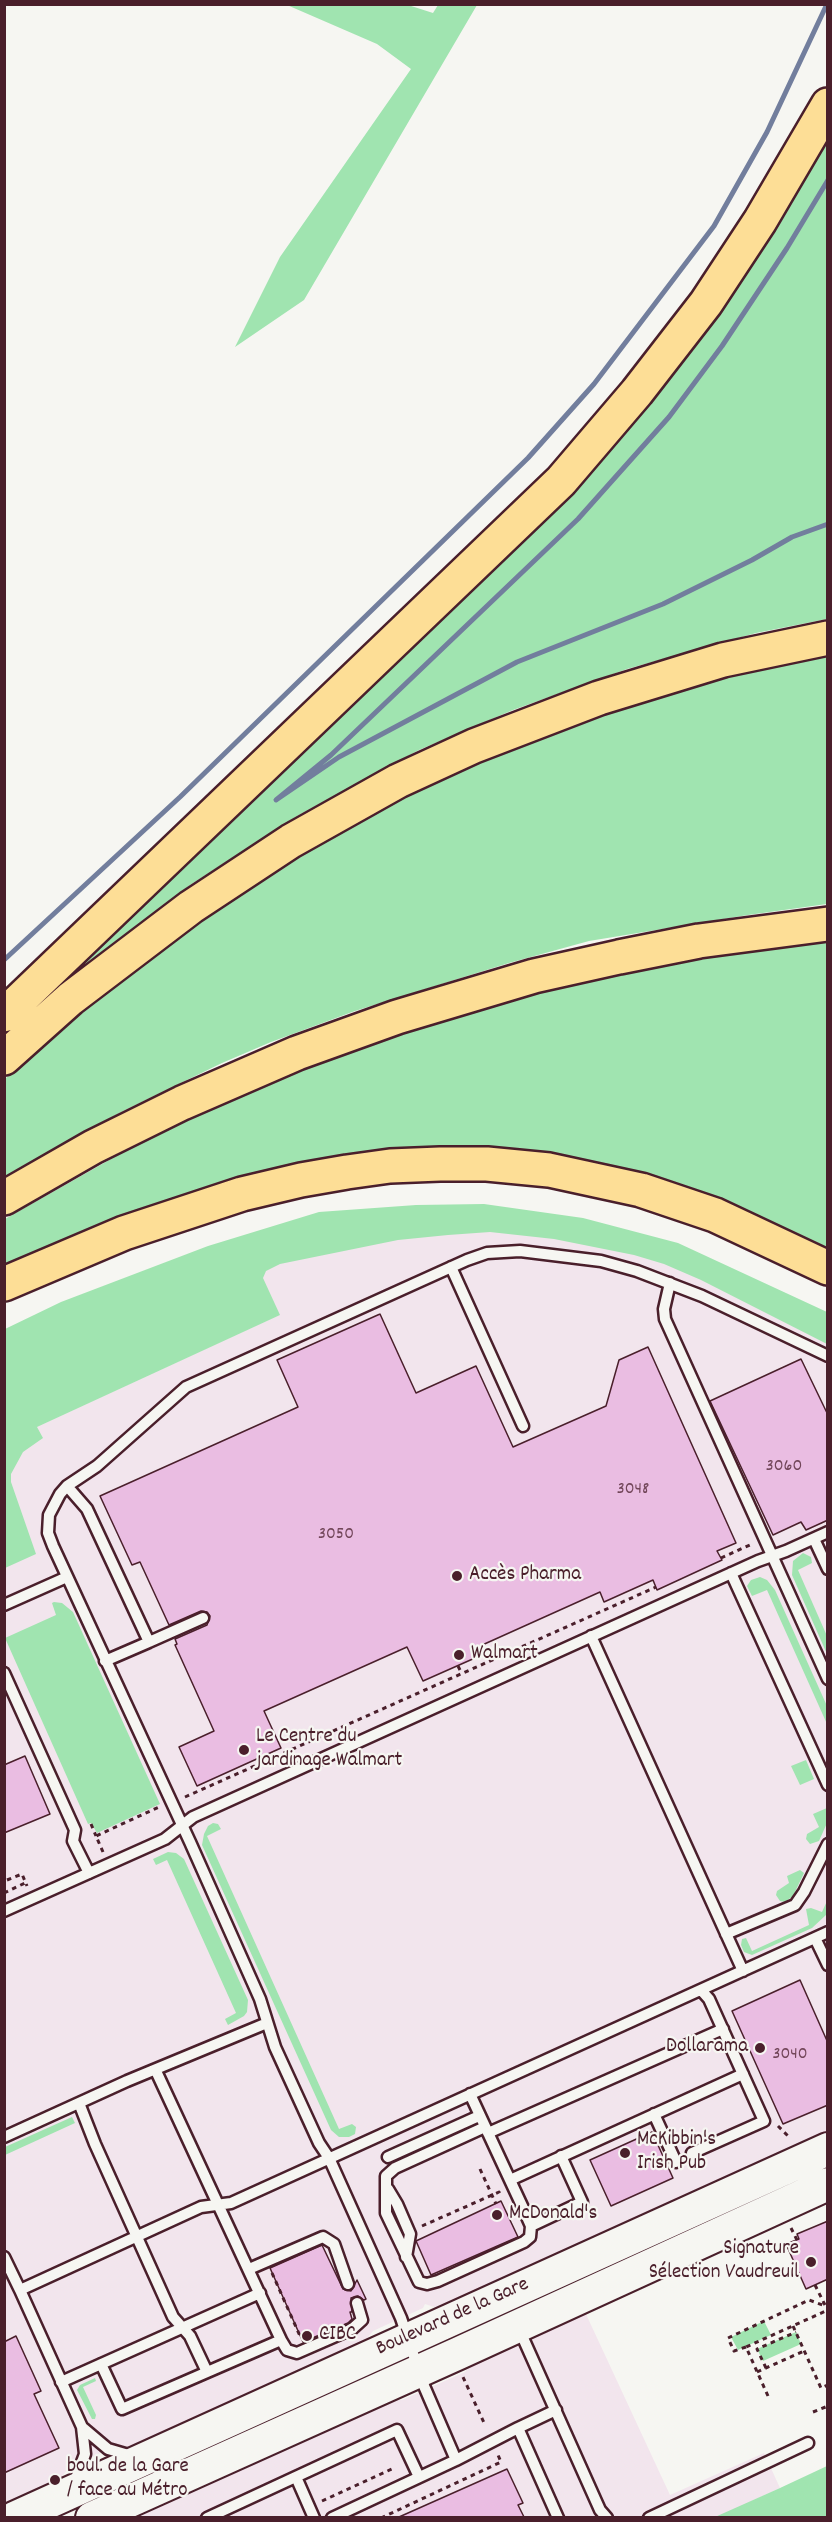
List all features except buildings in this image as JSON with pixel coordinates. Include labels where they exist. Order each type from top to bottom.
[{"type":"highway","points":[[4,1015],[561,481],[637,392],[706,303],[766,212],[828,105]]},
{"type":"highway","points":[[4,1058],[69,999],[173,920],[291,841],[398,781],[474,746],[599,698],[723,660],[828,638]]},
{"type":"highway","points":[[4,1198],[93,1147],[182,1103],[297,1053],[397,1017],[524,979],[608,959],[699,941],[828,924]]},
{"type":"highway","points":[[4,1284],[124,1233],[242,1194],[347,1172],[440,1164],[487,1164],[549,1170],[641,1190],[715,1215],[828,1268]]},
{"type":"main road","name":"Boulevard de la Gare","points":[[14,2517],[828,2149]]},
{"type":"main road","name":"Boulevard de la Gare","points":[[103,2515],[828,2184]]},
{"type":"lane","points":[[456,2460],[418,2370],[401,2318],[329,2158],[304,2111],[275,2047],[260,1999],[50,1539],[48,1525],[54,1504],[67,1486],[97,1466],[186,1387],[451,1267],[487,1253],[520,1251],[601,1261],[670,1283],[828,1356]]},
{"type":"lane","points":[[451,1267],[523,1426]]},
{"type":"lane","points":[[670,1283],[666,1294],[665,1319],[828,1679]]},
{"type":"lane","points":[[67,1486],[87,1509],[148,1642]]},
{"type":"lane","points":[[4,1911],[165,1839],[193,1817],[731,1573],[828,1532]]},
{"type":"lane","points":[[814,1539],[828,1569]]},
{"type":"lane","points":[[731,1573],[823,1765],[828,1785]]},
{"type":"lane","points":[[4,1605],[67,1577]]},
{"type":"lane","points":[[105,1661],[203,1618]]},
{"type":"lane","points":[[591,1636],[743,1971]]},
{"type":"lane","points":[[4,1673],[75,1830],[73,1841],[89,1873]]},
{"type":"lane","points":[[726,1934],[795,1905],[800,1900],[828,1844]]},
{"type":"lane","points":[[20,2290],[201,2207],[231,2203],[828,1932]]},
{"type":"lane","points":[[815,1938],[828,1965]]},
{"type":"lane","points":[[692,2153],[764,2121],[710,1999],[701,1990]]},
{"type":"lane","points":[[4,2137],[267,2023]]},
{"type":"lane","points":[[470,2094],[479,2116],[486,2130],[510,2180],[531,2226],[530,2237],[524,2242],[433,2283],[419,2282],[386,2213],[388,2172],[486,2130],[723,2029]]},
{"type":"lane","points":[[156,2071],[287,2350],[297,2353],[351,2330],[362,2320],[357,2303]]},
{"type":"lane","points":[[510,2180],[743,2074]]},
{"type":"lane","points":[[79,2103],[173,2317],[190,2336],[207,2372]]},
{"type":"lane","points":[[654,2114],[676,2162]]},
{"type":"lane","points":[[388,2157],[479,2116]]},
{"type":"lane","points":[[531,2226],[582,2202],[561,2156]]},
{"type":"lane","points":[[249,2269],[323,2237],[333,2244],[348,2284]]},
{"type":"lane","points":[[4,2257],[82,2427],[85,2454],[80,2472],[69,2493]]},
{"type":"lane","points":[[61,2382],[260,2293]]},
{"type":"lane","points":[[518,2326],[600,2510],[607,2517]]},
{"type":"lane","points":[[101,2364],[122,2409],[281,2340]]},
{"type":"lane","points":[[332,2517],[456,2460],[556,2410]]},
{"type":"lane","points":[[82,2427],[108,2449],[131,2456],[145,2457]]},
{"type":"lane","points":[[518,2428],[558,2517]]},
{"type":"lane","points":[[207,2517],[398,2430],[419,2477]]},
{"type":"lane","points":[[649,2517],[808,2443]]},
{"type":"lane","points":[[296,2477],[314,2517]]},
{"type":"path","points":[[721,1558],[754,1543]]},
{"type":"path","points":[[177,1800],[656,1587]]},
{"type":"path","points":[[458,1666],[462,1674]]},
{"type":"path","points":[[252,1761],[254,1767]]},
{"type":"path","points":[[96,1836],[160,1806]]},
{"type":"path","points":[[91,1824],[103,1851]]},
{"type":"path","points":[[4,1893],[25,1883],[22,1874],[7,1880]]},
{"type":"path","points":[[780,2128],[792,2139]]},
{"type":"path","points":[[480,2169],[496,2204]]},
{"type":"path","points":[[418,2218],[422,2226],[499,2192],[504,2202]]},
{"type":"path","points":[[269,2266],[301,2338]]},
{"type":"path","points":[[815,2285],[827,2308]]},
{"type":"path","points":[[809,2300],[827,2308],[734,2351],[728,2338],[809,2300]]},
{"type":"path","points":[[793,2325],[821,2388],[828,2385]]},
{"type":"path","points":[[766,2368],[757,2349],[796,2332]]},
{"type":"path","points":[[746,2346],[768,2396]]},
{"type":"path","points":[[757,2372],[804,2351]]},
{"type":"path","points":[[462,2369],[485,2425]]},
{"type":"path","points":[[813,2412],[828,2406]]},
{"type":"path","points":[[381,2517],[501,2462],[498,2455]]},
{"type":"path","points":[[318,2503],[394,2468]]},
{"type":"path","points":[[410,2504],[414,2511]]},
{"type":"shaded area","points":[[572,1227],[827,1323],[827,2137],[449,2304],[434,2307],[425,2304],[423,2308],[373,2331],[360,2347],[142,2447],[125,2448],[115,2445],[89,2459],[71,2465],[60,2479],[52,2483],[53,2487],[5,2509],[4,1442],[279,1315],[249,1250],[306,1233]]},
{"type":"shaded area","points":[[585,2312],[670,2495],[764,2453],[780,2488],[715,2518],[133,2518],[387,2400],[402,2400],[465,2372],[472,2363]]},
{"type":"green space","points":[[287,5],[408,5],[433,13],[438,5],[477,5],[304,300],[235,347],[280,257],[411,69],[377,44]]},
{"type":"green space","points":[[827,131],[827,619],[756,633],[627,669],[513,710],[419,750],[297,816],[190,885],[88,962],[34,1007],[457,600]]},
{"type":"green space","points":[[827,653],[827,904],[589,941],[509,963],[355,1011],[222,1063],[119,1113],[5,1179],[5,1079],[59,1029],[171,938],[308,848],[464,767],[572,724],[725,675]]},
{"type":"green space","points":[[827,940],[827,1253],[478,1150],[5,1271],[5,1219],[141,1142],[293,1072],[445,1018],[577,982],[658,964]]},
{"type":"green space","points":[[484,1204],[583,1218],[678,1243],[827,1312],[827,1344],[701,1280],[664,1264],[634,1255],[554,1239],[490,1232],[448,1235],[398,1240],[280,1264],[266,1271],[263,1278],[280,1315],[37,1427],[43,1438],[23,1452],[11,1474],[11,1482],[36,1554],[5,1568],[5,1329],[61,1302],[208,1246],[319,1212],[416,1205]]},
{"type":"green space","points":[[803,1553],[811,1557],[812,1563],[798,1570],[827,1636],[827,1654],[792,1575],[793,1561]]},
{"type":"green space","points":[[760,1577],[767,1580],[775,1590],[827,1706],[827,1724],[767,1590],[752,1596],[747,1586],[751,1580]]},
{"type":"green space","points":[[52,1603],[62,1603],[73,1612],[160,1804],[97,1833],[91,1823],[88,1824],[5,1638],[56,1615]]},
{"type":"green space","points":[[806,1760],[814,1779],[800,1785],[791,1766]]},
{"type":"green space","points":[[827,1808],[827,1823],[819,1841],[810,1844],[806,1839],[807,1834],[819,1827],[813,1814]]},
{"type":"green space","points":[[213,1823],[218,1824],[221,1829],[207,1836],[339,2129],[352,2124],[356,2127],[355,2134],[349,2137],[339,2137],[331,2130],[202,1845],[208,1826]]},
{"type":"green space","points":[[168,1852],[176,1853],[184,1859],[248,2000],[247,2012],[244,2016],[228,2025],[225,2019],[236,2013],[167,1860],[156,1865],[153,1859]]},
{"type":"green space","points":[[800,1870],[804,1873],[793,1896],[785,1902],[780,1901],[776,1895],[777,1891],[789,1883],[787,1876]]},
{"type":"green space","points":[[827,1901],[826,1915],[812,1928],[752,1955],[744,1952],[741,1945],[742,1939],[746,1938],[752,1951],[809,1925],[806,1909],[811,1908],[822,1912]]},
{"type":"green space","points":[[72,2117],[75,2123],[5,2155],[5,2147]]},
{"type":"green space","points":[[764,2321],[771,2335],[738,2350],[731,2337]]},
{"type":"green space","points":[[796,2332],[801,2344],[763,2361],[757,2349]]},
{"type":"green space","points":[[95,2378],[96,2381],[83,2387],[96,2415],[95,2419],[92,2419],[77,2390],[80,2385]]},
{"type":"green space","points":[[827,2466],[827,2517],[715,2517],[780,2488]]},
{"type":"waterway","points":[[4,960],[180,797],[528,458],[594,384],[714,226],[767,132],[827,4]]},
{"type":"waterway","points":[[828,180],[787,248],[722,346],[669,417],[578,519],[331,755],[276,800],[339,757],[517,662],[663,604],[752,560],[792,537],[828,524]]},
{"type":"place","name":"Accès Pharma","points":[[457,1576]]},
{"type":"place","name":"Walmart","points":[[459,1655]]},
{"type":"place","name":"Le Centre du jardinage Walmart","points":[[244,1750]]},
{"type":"place","name":"Dollarama","points":[[760,2048]]},
{"type":"place","name":"McKibbin's Irish Pub","points":[[625,2153]]},
{"type":"place","name":"McDonald's","points":[[497,2215]]},
{"type":"place","name":"Signature Sélection Vaudreuil","points":[[811,2262]]},
{"type":"place","name":"CIBC","points":[[307,2336]]},
{"type":"place","name":"boul. de la Gare / face au Métro","points":[[55,2480]]}]
